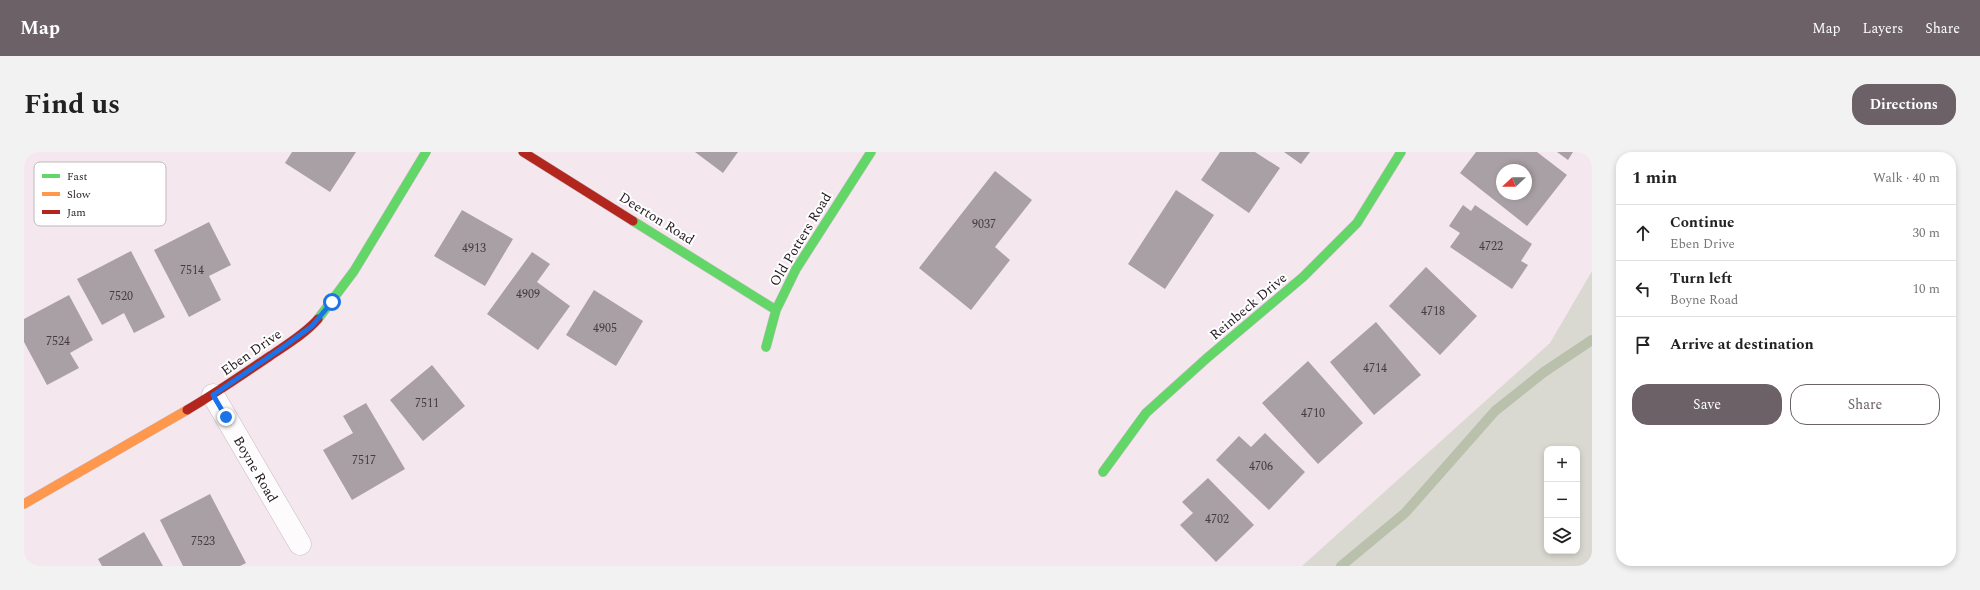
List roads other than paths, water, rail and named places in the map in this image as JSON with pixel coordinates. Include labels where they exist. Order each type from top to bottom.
[{"type":"street","name":"Eben Drive","points":[[24,504],[213,395],[312,326],[332,302],[354,271],[426,152]]},
{"type":"street","name":"Deerton Road","points":[[523,152],[776,310]]},
{"type":"street","name":"Old Potters Road","points":[[766,347],[776,310],[796,269],[871,152]]},
{"type":"street","name":"Reinbeck Drive","points":[[1103,472],[1146,413],[1207,358],[1303,277],[1357,223],[1401,152]]},
{"type":"street","name":"Boyne Road","points":[[213,395],[300,544]]},
{"type":"waterway","points":[[1341,566],[1405,513],[1495,411],[1544,372],[1592,340]]}]
